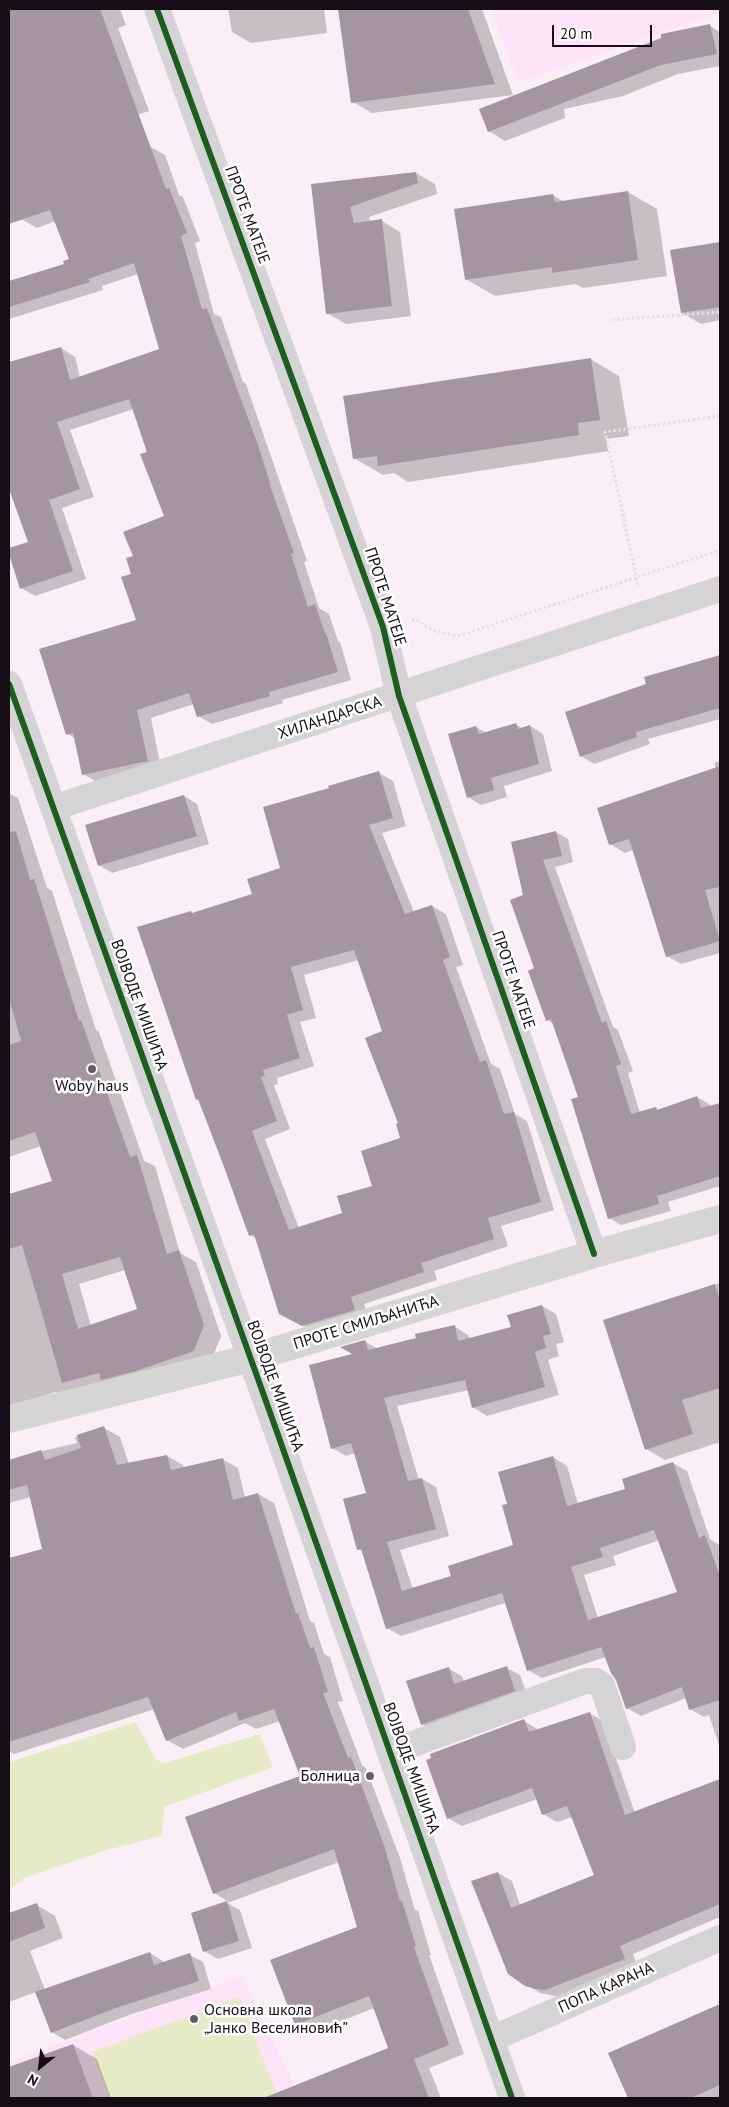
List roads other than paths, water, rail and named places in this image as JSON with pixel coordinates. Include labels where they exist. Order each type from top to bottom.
[{"type":"street","name":"ПРОТЕ МАТЕЈЕ","points":[[157,9],[383,627],[399,696],[594,1254]]},
{"type":"street","name":"ХИЛАНДАРСКА","points":[[53,808],[399,696],[720,589]]},
{"type":"street","name":"ВОЈВОДЕ МИШИЋА","points":[[9,684],[251,1358],[512,2098]]},
{"type":"street","name":"ПРОТЕ СМИЉАНИЋА","points":[[9,1419],[251,1358],[594,1254],[720,1219]]},
{"type":"street","points":[[391,1752],[585,1681],[596,1680],[602,1685],[623,1747]]},
{"type":"street","name":"ПОПА КАРАНА","points":[[492,2039],[720,1938]]},
{"type":"place","name":"Woby haus","points":[[92,1069]]},
{"type":"place","name":"Болница","points":[[370,1776]]},
{"type":"place","name":"Основна школа „Јанко Веселиновић”","points":[[194,2019]]}]
